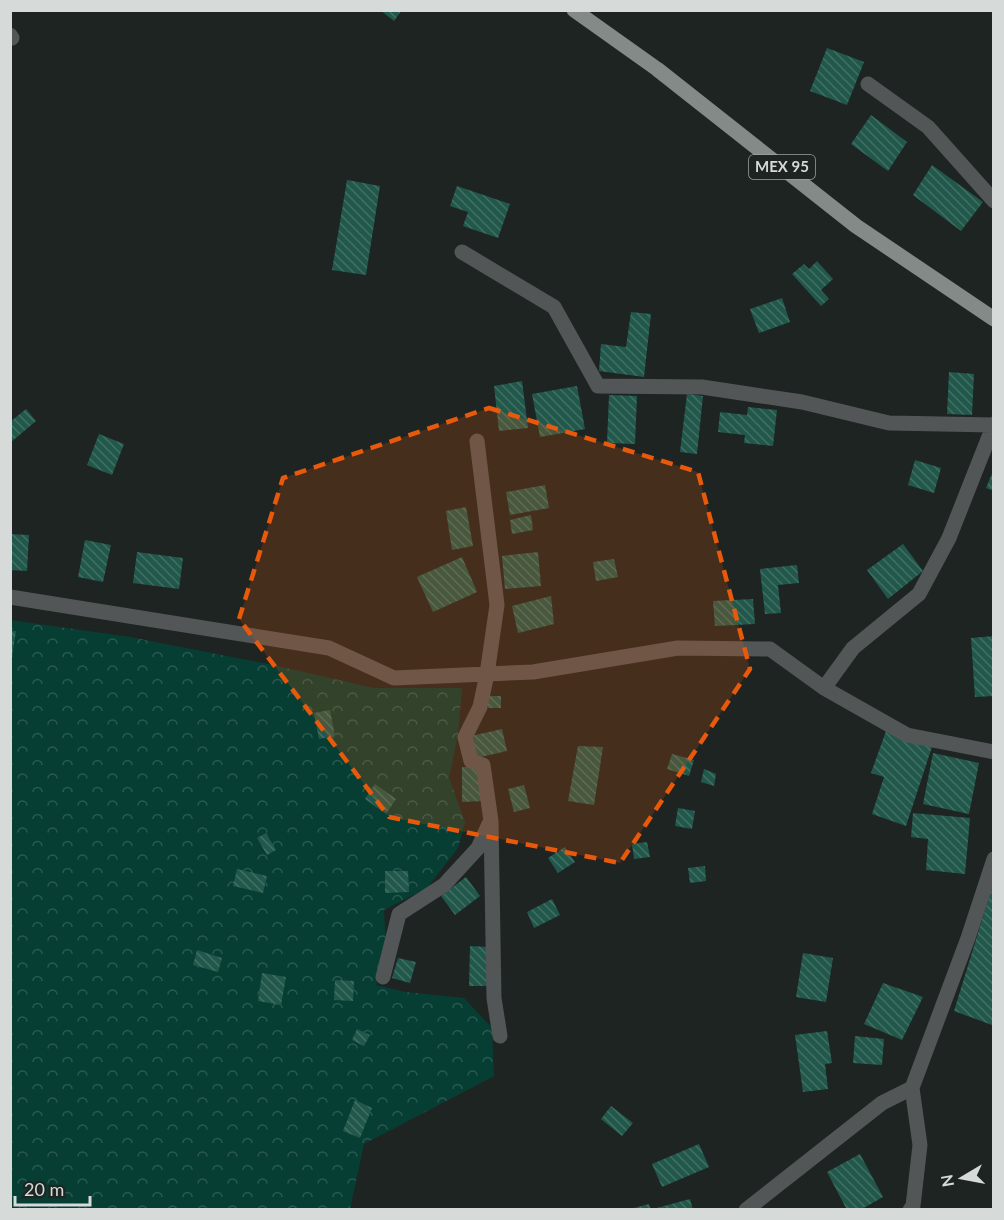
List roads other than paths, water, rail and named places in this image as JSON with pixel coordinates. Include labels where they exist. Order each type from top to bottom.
[{"type":"main road","name":"MEX 95","points":[[574,10],[657,69],[856,226],[993,318]]},
{"type":"street","points":[[868,84],[928,126],[993,201]]},
{"type":"street","points":[[462,252],[554,307],[598,386],[702,387],[802,402],[889,423],[993,424],[949,538],[919,594],[853,648],[824,688]]},
{"type":"street","points":[[477,441],[497,605],[480,707],[465,736],[471,761],[483,765],[491,821],[494,998],[500,1036]]},
{"type":"street","points":[[10,597],[329,648],[394,678],[533,672],[678,648],[770,649],[824,688],[907,735],[993,752]]},
{"type":"street","points":[[383,977],[399,914],[444,885],[478,848],[491,821]]},
{"type":"street","points":[[910,1209],[913,1206],[920,1145],[912,1088],[968,938],[993,859]]},
{"type":"street","points":[[746,1209],[882,1104],[912,1088]]}]
